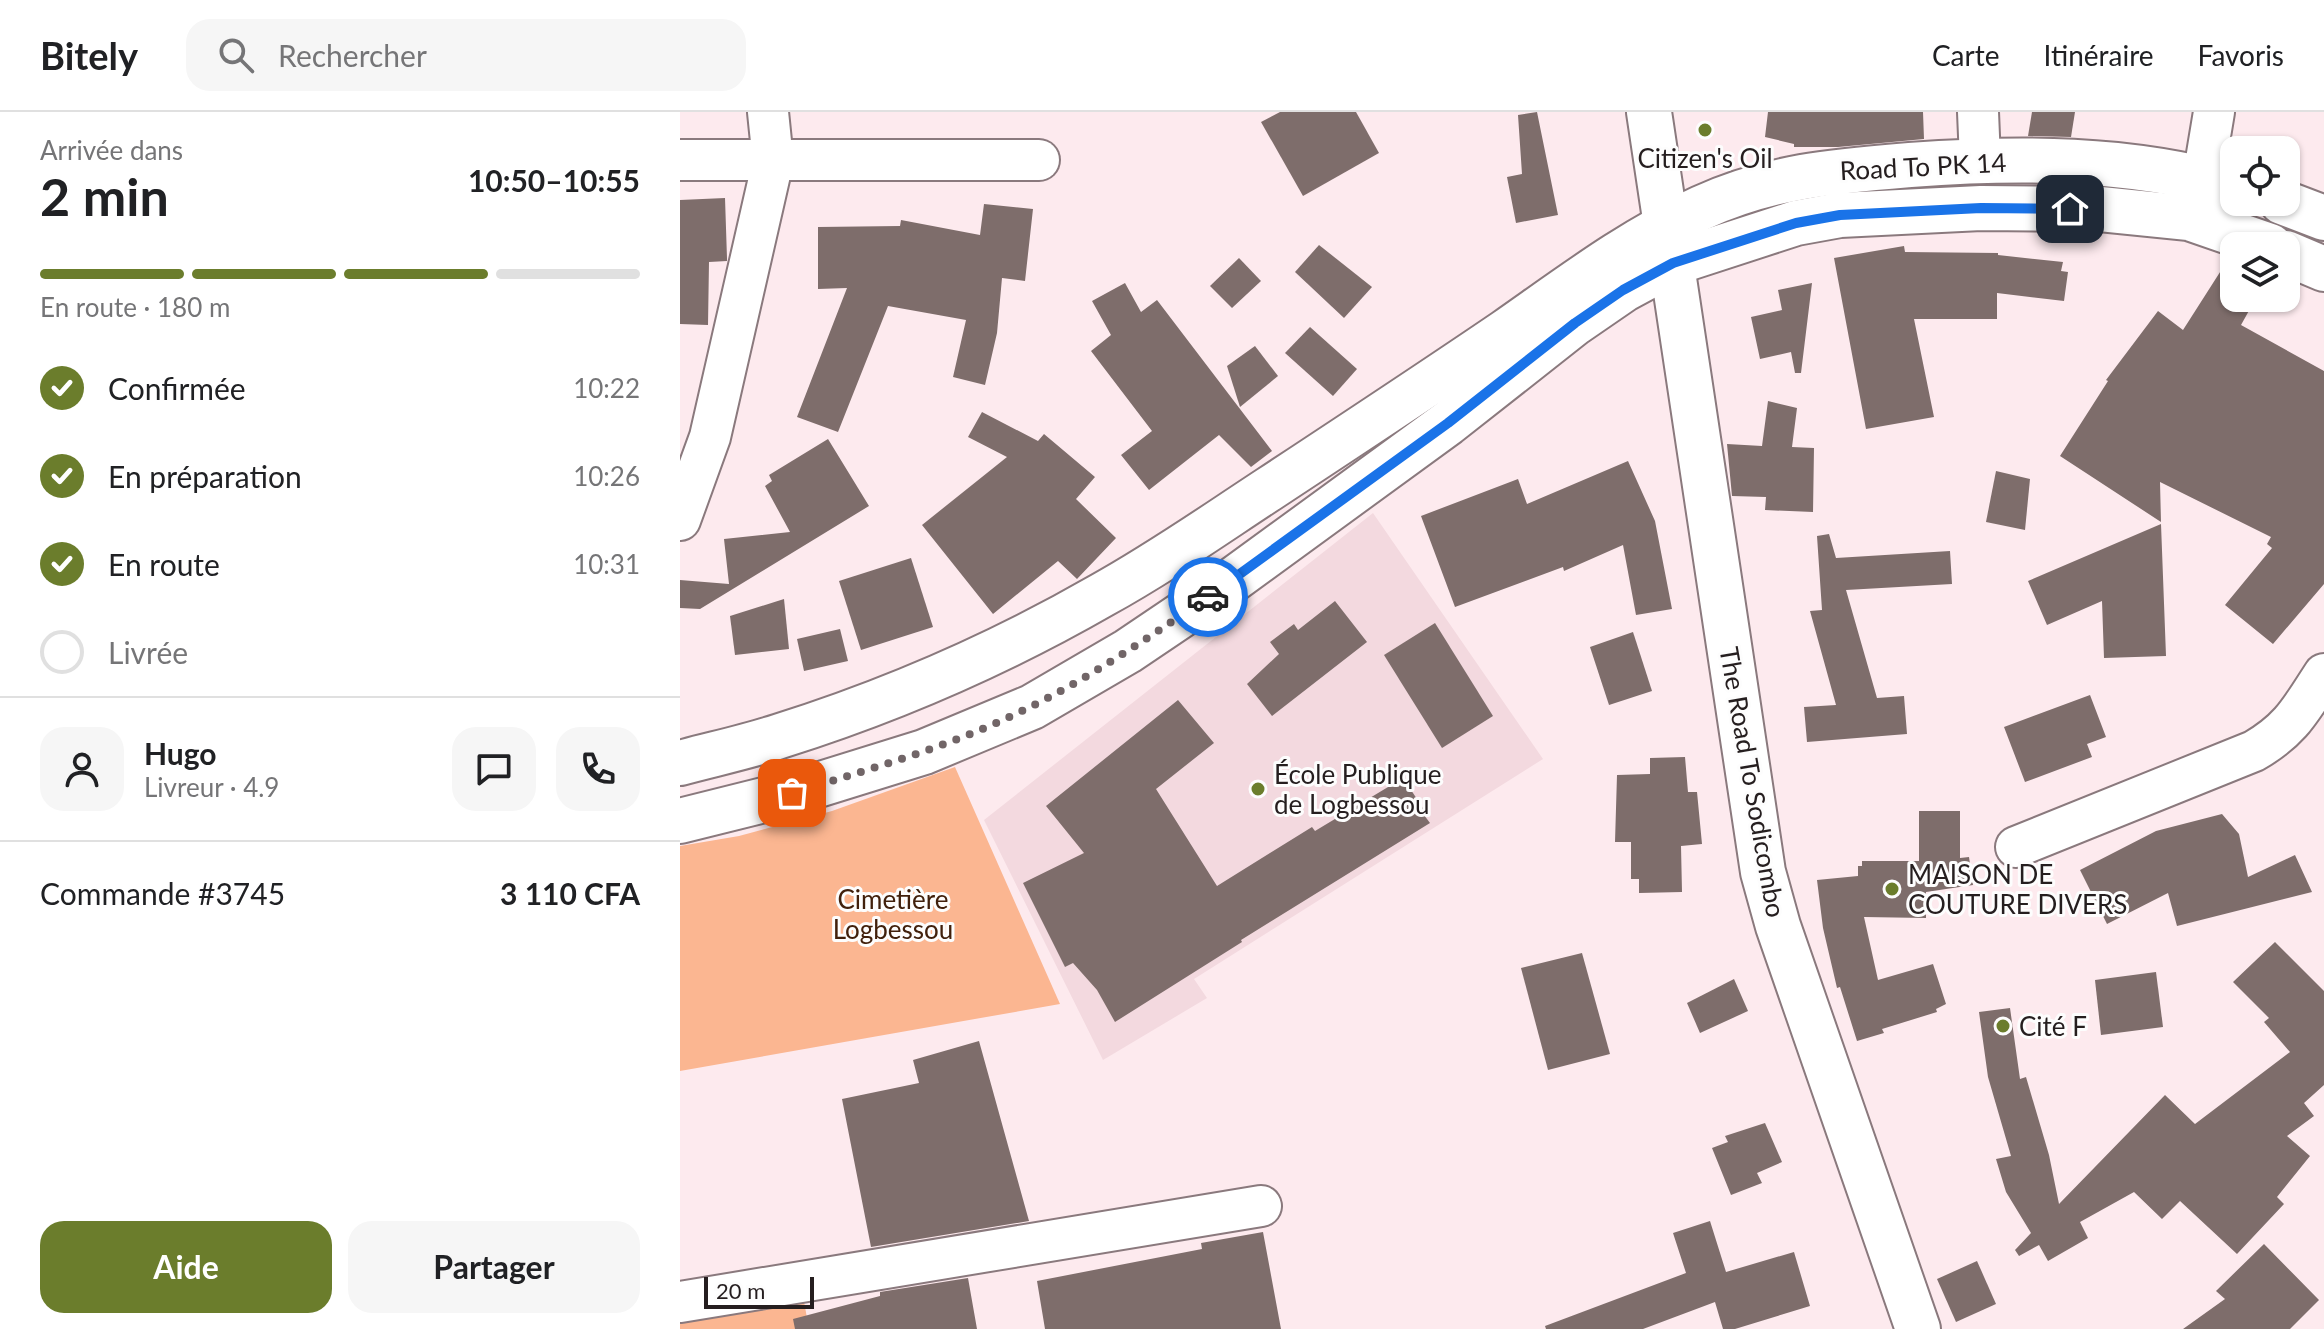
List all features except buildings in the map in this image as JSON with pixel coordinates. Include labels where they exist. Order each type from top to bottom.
[{"type":"main road","name":"The Road To Sodicombo","points":[[1649,112],[1763,872],[1778,926],[1918,1329]]},
{"type":"main road","name":"Road To PK 14","points":[[1670,244],[1704,206],[1787,178],[1833,171],[1980,160],[2098,162],[2218,183]]},
{"type":"main road","name":"Road To PK 14","points":[[1670,244],[1771,230],[1840,215],[1981,208],[2100,209],[2189,218],[2230,232]]},
{"type":"main road","points":[[2300,209],[2324,218]]},
{"type":"main road","points":[[680,763],[779,737],[901,692],[1005,647],[1103,595],[1174,552],[1604,264],[1670,244]]},
{"type":"main road","points":[[680,821],[792,793],[924,752],[1032,707],[1128,651],[1223,587],[1448,423],[1575,323],[1623,290],[1670,244]]},
{"type":"main road","points":[[2300,259],[2324,269]]},
{"type":"street","points":[[680,520],[710,437],[773,161],[768,112]]},
{"type":"street","points":[[1978,112],[1980,160]]},
{"type":"street","points":[[2214,112],[2218,183]]},
{"type":"street","points":[[680,160],[1039,160]]},
{"type":"street","points":[[2016,847],[2265,745],[2294,720],[2324,674]]},
{"type":"street","points":[[680,1302],[1261,1206]]},
{"type":"shaded area","name":"École Publique de Logbessou","points":[[1373,513],[1543,759],[1194,979],[1207,998],[1103,1060],[984,820]]},
{"type":"green space","name":"Cimetière Logbessou","points":[[955,767],[1060,1004],[680,1071],[680,846],[739,836],[832,811]]},
{"type":"green space","points":[[799,1274],[809,1329],[680,1329],[680,1294]]},
{"type":"way so far","points":[[792,793],[924,752],[1032,707],[1128,651],[1208,597]]},
{"type":"place","name":"Citizen's Oil","points":[[1705,130]]},
{"type":"place","name":"École Publique de Logbessou","points":[[1258,789]]},
{"type":"place","name":"MAISON DE COUTURE DIVERS","points":[[1892,889]]},
{"type":"place","name":"Cité F","points":[[2003,1026]]},
{"type":"route","points":[[1208,597],[1448,423],[1575,323],[1623,290],[1673,263],[1796,223],[1840,215],[1981,208],[2070,209]]}]
